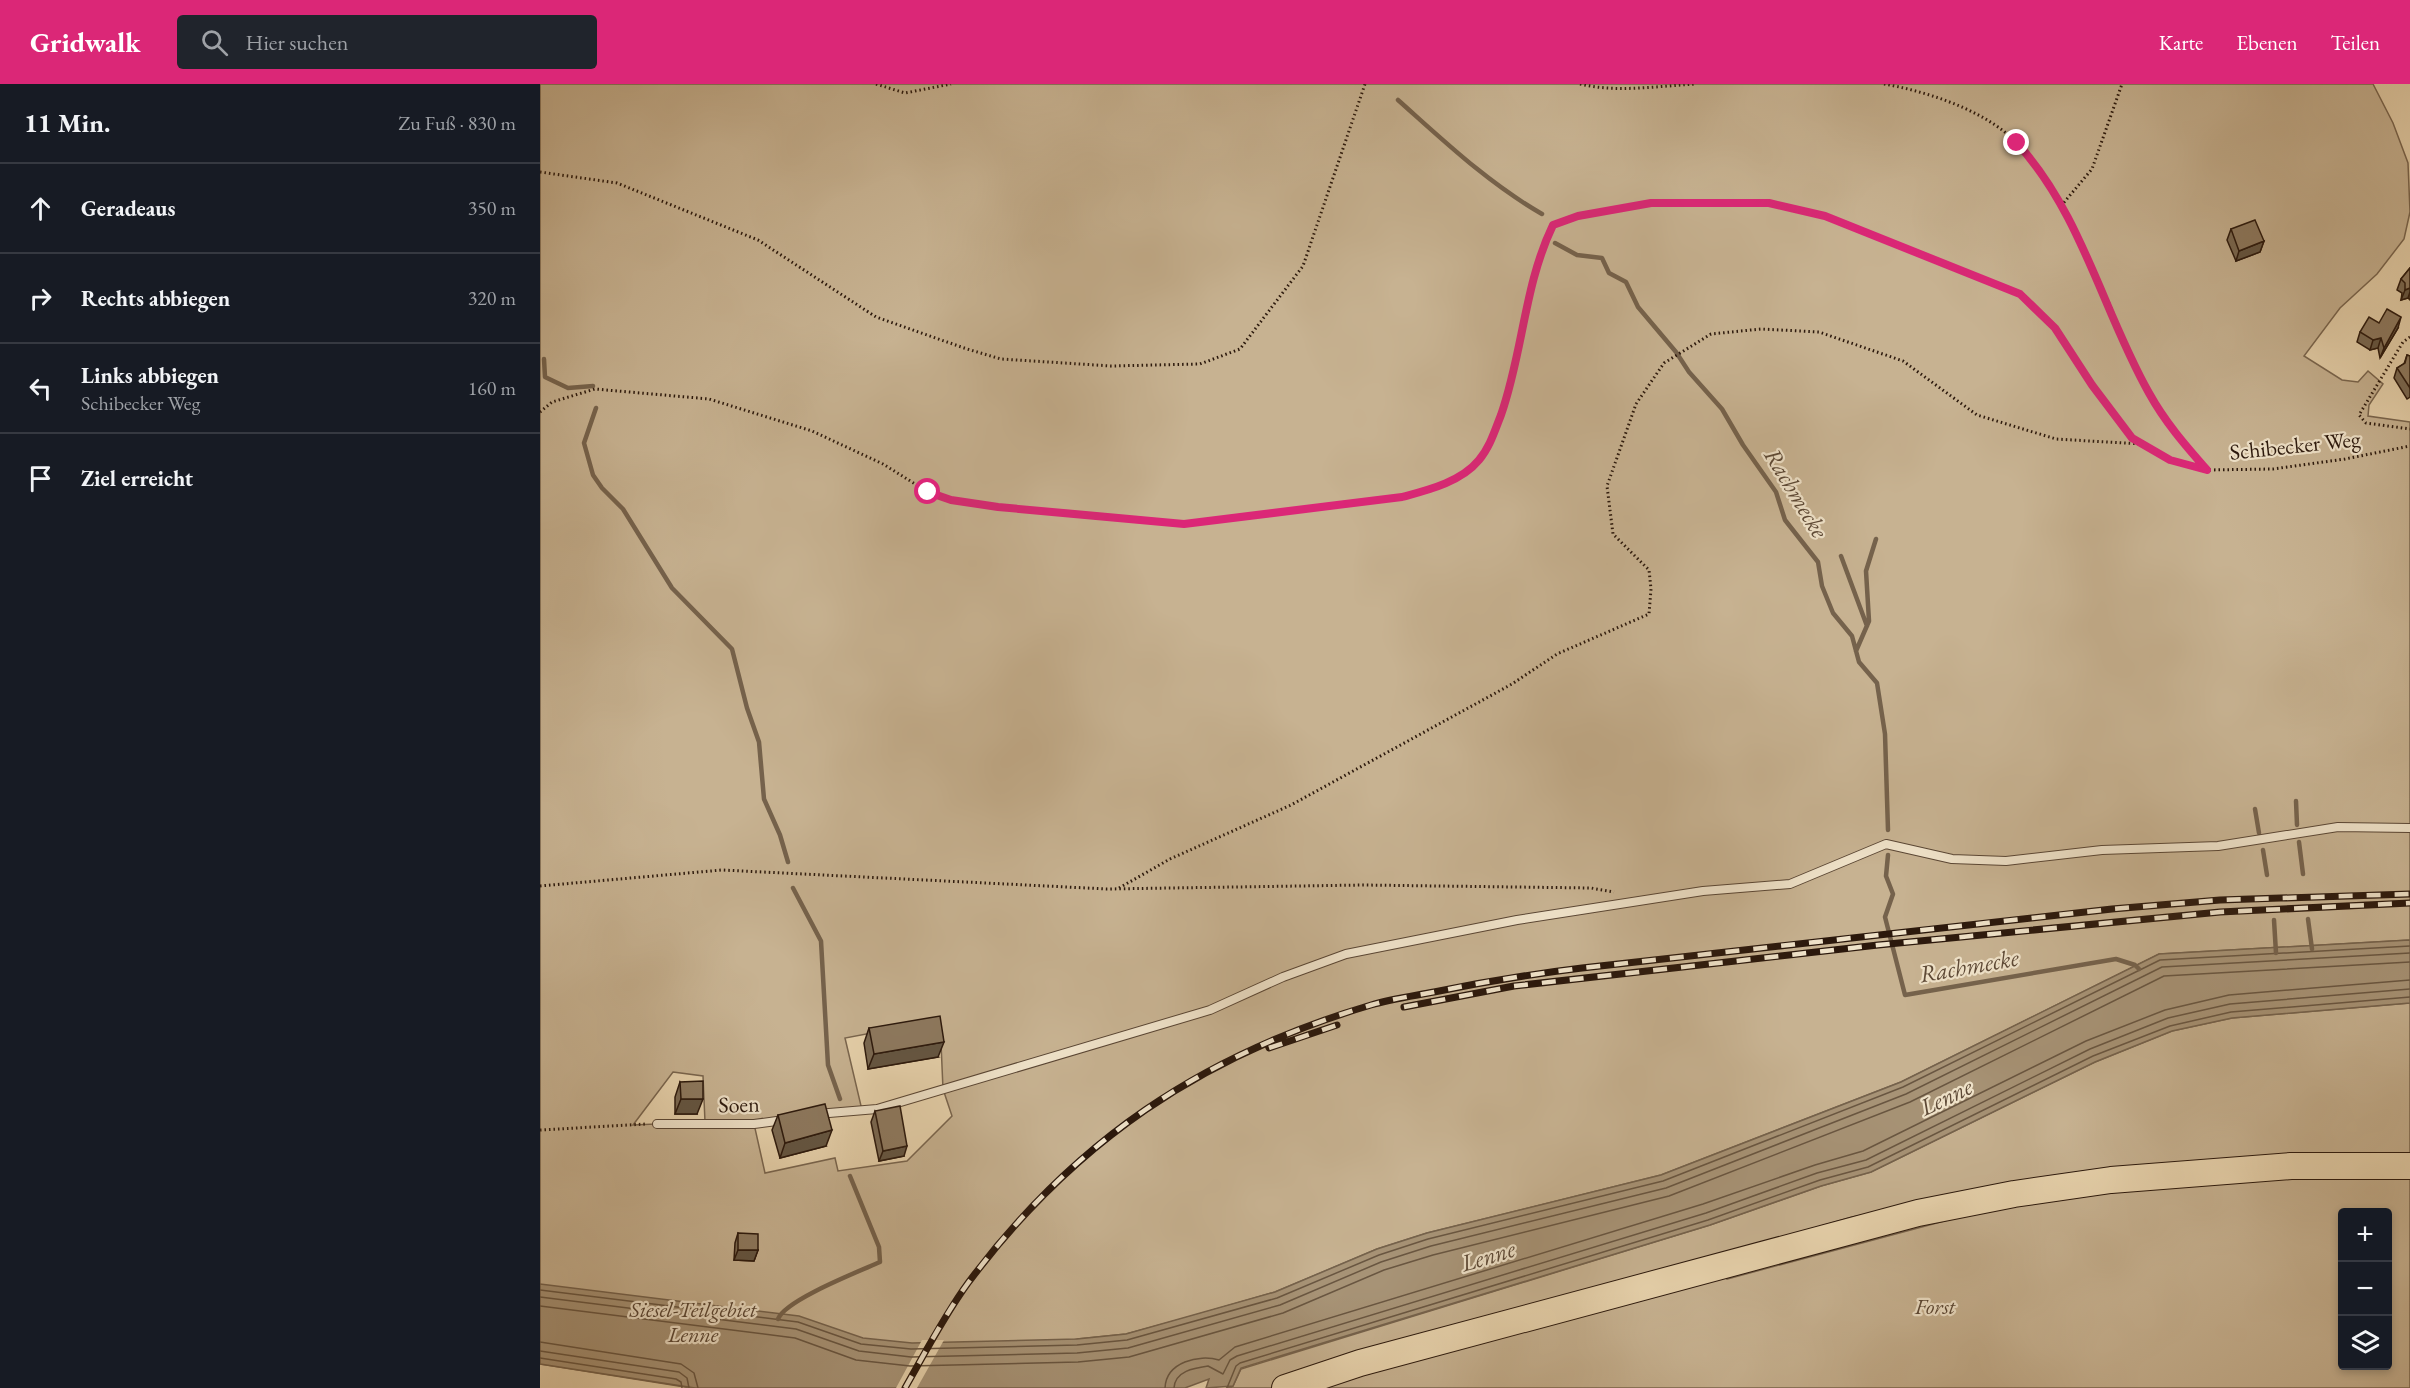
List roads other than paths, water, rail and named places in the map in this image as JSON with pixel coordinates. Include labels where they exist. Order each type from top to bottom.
[{"type":"main road","points":[[1285,1388],[1360,1363],[1918,1213],[2014,1194],[2111,1180],[2291,1166],[2410,1166]]},
{"type":"lane","points":[[804,1117],[834,1111],[878,1109],[1012,1067],[1210,1010],[1283,977],[1346,954],[1517,920],[1703,891],[1790,884],[1818,874],[1871,848],[1886,844],[1952,859],[2006,861],[2102,850],[2218,846],[2338,827],[2410,828]]},
{"type":"lane","name":"Soen","points":[[657,1124],[754,1124],[794,1118]]},
{"type":"water","name":"Lenne","points":[[2410,940],[2410,1003],[2232,1018],[2172,1031],[2095,1062],[1871,1172],[1821,1186],[1710,1225],[1241,1368],[1233,1386],[1206,1388],[1209,1379],[1185,1388],[695,1388],[540,1364],[540,1284],[799,1316],[863,1338],[912,1343],[1077,1339],[1126,1334],[1275,1292],[1377,1249],[1427,1233],[1661,1175],[1901,1082],[2159,954]]},
{"type":"waterway","name":"Rachmecke","points":[[1398,100],[1485,175],[1542,214]]},
{"type":"waterway","name":"Rachmecke","points":[[1555,243],[1577,255],[1602,258],[1609,273],[1626,282],[1638,307],[1676,352],[1689,372],[1722,409],[1743,445],[1776,492],[1785,520],[1818,562],[1822,586],[1833,613],[1852,636],[1859,662],[1877,683],[1885,734],[1888,830]]},
{"type":"waterway","points":[[544,359],[545,377],[568,388],[593,386]]},
{"type":"waterway","points":[[596,408],[584,443],[593,475],[602,488],[623,509],[672,588],[732,649],[747,708],[759,742],[764,799],[780,835],[788,862]]},
{"type":"waterway","points":[[1856,651],[1869,621],[1866,571],[1876,539]]},
{"type":"waterway","points":[[1841,556],[1867,626]]},
{"type":"waterway","points":[[2296,801],[2297,825]]},
{"type":"waterway","points":[[2255,809],[2259,833]]},
{"type":"waterway","points":[[2299,842],[2303,874]]},
{"type":"waterway","points":[[2263,850],[2267,875]]},
{"type":"waterway","name":"Rachmecke","points":[[1888,855],[1886,876],[1893,894],[1885,917],[1905,995],[2116,959],[2135,965],[2139,969]]},
{"type":"waterway","points":[[793,888],[821,941],[828,1065],[840,1099]]},
{"type":"waterway","points":[[2308,919],[2312,949]]},
{"type":"waterway","points":[[2274,920],[2276,953]]},
{"type":"waterway","points":[[778,1319],[784,1311],[808,1295],[880,1262],[879,1247],[850,1176]]},
{"type":"railway","points":[[905,1388],[943,1321],[968,1283],[1009,1232],[1052,1187],[1098,1146],[1146,1110],[1197,1077],[1310,1025],[1394,999],[1563,970],[2112,909],[2220,900],[2410,894]]},
{"type":"railway","points":[[1404,1007],[1514,986],[1878,945],[2220,912],[2410,903]]},
{"type":"railway","points":[[1269,1048],[1337,1025]]},
{"type":"park label","name":"Forst","points":[[1935,1306]]},
{"type":"park label","name":"Siesel-Teilgebiet Lenne","points":[[693,1322]]}]
